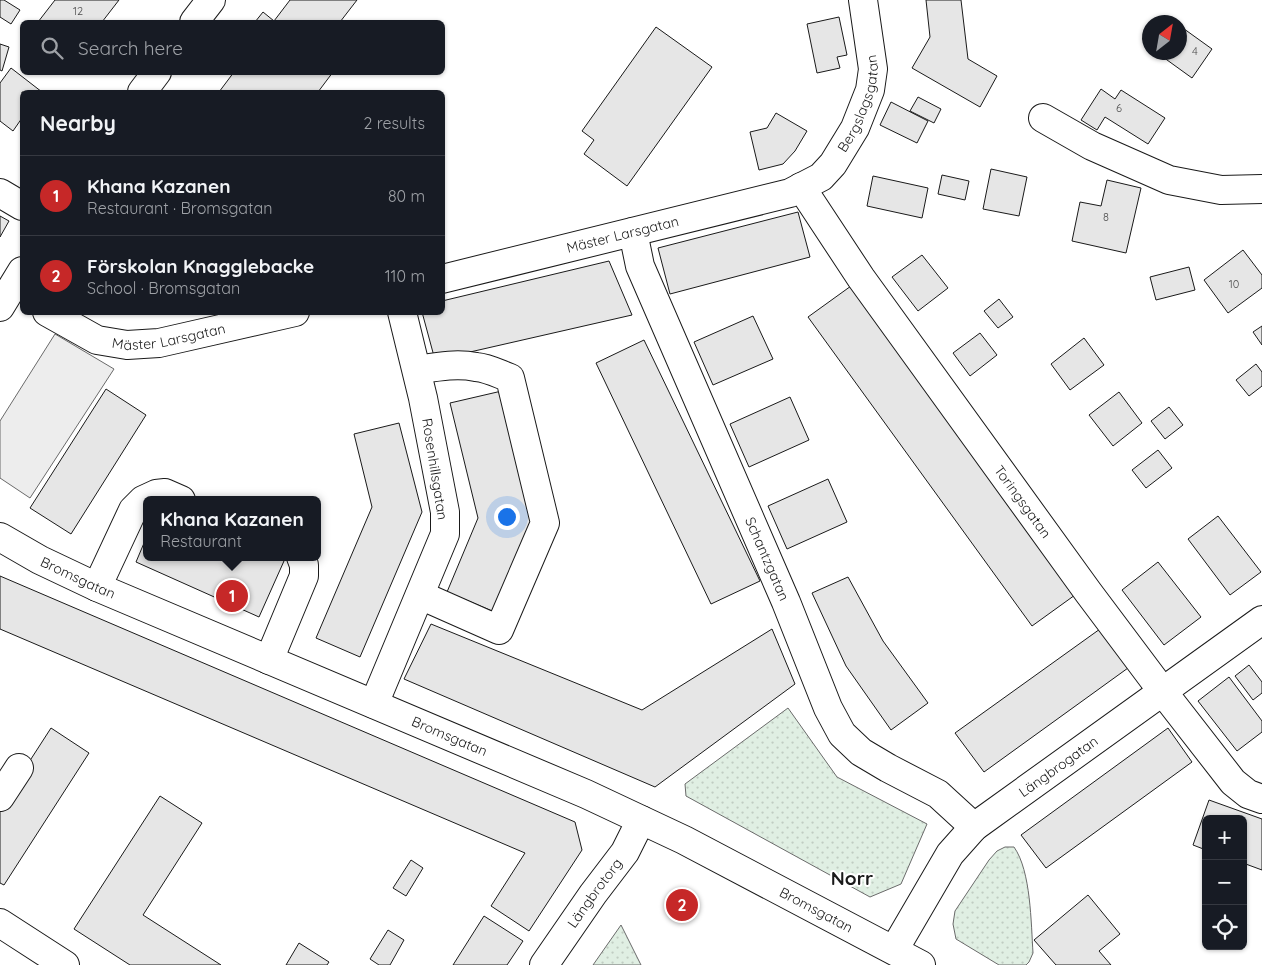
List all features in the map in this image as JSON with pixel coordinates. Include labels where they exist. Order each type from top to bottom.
[{"type":"street","name":"Bergslagsgatan","points":[[801,187],[821,177],[833,164],[855,128],[870,90],[873,70],[863,0]]},
{"type":"street","points":[[143,90],[154,75]]},
{"type":"street","points":[[1042,118],[1092,146],[1169,180],[1221,190],[1262,189]]},
{"type":"street","name":"Mäster Larsgatan","points":[[445,277],[790,193],[801,187]]},
{"type":"street","name":"Toringsgatan","points":[[801,187],[861,278],[1088,592],[1163,692],[1233,782],[1248,794],[1262,799]]},
{"type":"street","points":[[0,193],[20,205]]},
{"type":"street","name":"Schantzgatan","points":[[633,232],[640,266],[786,602],[828,708],[842,734],[861,752],[938,794],[974,828]]},
{"type":"street","name":"Mäster Larsgatan","points":[[52,315],[97,340],[127,345],[160,343],[282,315]]},
{"type":"street","name":"Rosenhillsgatan","points":[[374,704],[445,534],[445,512],[417,370],[403,315]]},
{"type":"street","points":[[417,370],[442,366],[476,367],[510,378],[545,523],[499,630],[420,595]]},
{"type":"street","points":[[152,496],[165,493],[172,496]]},
{"type":"street","points":[[98,587],[133,510],[143,500]]},
{"type":"street","name":"Bromsgatan","points":[[0,537],[40,560],[98,587],[586,794],[684,840],[921,965]]},
{"type":"street","points":[[269,660],[304,576],[302,561]]},
{"type":"street","name":"Längbrogatan","points":[[894,950],[950,854],[974,828],[1262,620]]},
{"type":"street","points":[[0,797],[19,768]]},
{"type":"street","name":"Längbrotorg","points":[[544,965],[593,894],[625,852],[641,820]]},
{"type":"street","points":[[0,923],[65,965]]},
{"type":"green space","points":[[788,708],[837,777],[927,824],[901,884],[870,897],[686,796],[685,784]]},
{"type":"green space","points":[[1005,847],[1014,847],[1020,857],[1027,883],[1033,953],[1026,965],[999,965],[956,939],[953,924],[955,911],[989,860],[997,851]]},
{"type":"green space","points":[[621,925],[641,965],[593,965]]},
{"type":"shaded area","points":[[55,334],[114,369],[30,498],[0,478],[0,421]]},
{"type":"building","points":[[0,0],[4,0],[20,10],[11,24],[0,17]]},
{"type":"building","points":[[55,0],[119,0],[104,20],[40,20]]},
{"type":"building","points":[[290,0],[357,0],[342,20],[275,20]]},
{"type":"building","points":[[926,0],[961,0],[968,59],[997,76],[980,107],[912,68],[930,37]]},
{"type":"building","points":[[263,12],[273,20],[257,20]]},
{"type":"building","points":[[839,17],[847,55],[837,57],[840,68],[817,73],[807,24]]},
{"type":"building","points":[[656,27],[712,67],[627,186],[584,154],[594,140],[582,131]]},
{"type":"building","points":[[1187,31],[1212,49],[1192,78],[1167,60],[1187,60]]},
{"type":"building","points":[[0,44],[9,47],[2,71],[0,70]]},
{"type":"building","points":[[11,68],[39,90],[20,90],[20,121],[13,131],[0,121],[0,83]]},
{"type":"building","points":[[232,75],[331,75],[320,90],[220,90]]},
{"type":"building","points":[[1101,89],[1115,99],[1121,90],[1165,118],[1148,144],[1105,117],[1097,130],[1081,120]]},
{"type":"building","points":[[918,97],[941,109],[934,123],[910,111]]},
{"type":"building","points":[[891,102],[928,121],[917,143],[880,125]]},
{"type":"building","points":[[776,113],[807,131],[795,151],[783,164],[759,170],[750,132],[767,128]]},
{"type":"building","points":[[991,169],[1027,177],[1019,216],[983,209]]},
{"type":"building","points":[[942,175],[969,181],[965,200],[938,194]]},
{"type":"building","points":[[873,176],[928,188],[922,218],[867,206]]},
{"type":"building","points":[[1107,180],[1141,188],[1126,253],[1072,241],[1080,202],[1101,206]]},
{"type":"building","points":[[798,212],[810,257],[670,294],[658,248]]},
{"type":"building","points":[[0,216],[9,221],[0,237]]},
{"type":"building","points":[[1243,250],[1262,275],[1262,288],[1228,313],[1204,280]]},
{"type":"building","points":[[922,255],[948,288],[918,311],[892,277]]},
{"type":"building","points":[[609,261],[632,315],[435,360],[423,315],[445,315],[445,300]]},
{"type":"building","points":[[1189,267],[1195,290],[1156,300],[1150,277]]},
{"type":"building","points":[[851,286],[1075,595],[1032,626],[808,317]]},
{"type":"building","points":[[999,299],[1013,317],[998,328],[984,311]]},
{"type":"building","points":[[753,316],[773,359],[713,385],[694,342]]},
{"type":"building","points":[[1262,326],[1262,345],[1253,332]]},
{"type":"building","points":[[980,333],[997,355],[970,376],[953,353]]},
{"type":"building","points":[[1084,338],[1104,365],[1070,390],[1051,364]]},
{"type":"building","points":[[644,340],[760,581],[711,604],[596,363]]},
{"type":"building","points":[[1256,364],[1262,372],[1262,386],[1249,396],[1236,380]]},
{"type":"building","points":[[106,389],[146,415],[71,534],[30,508]]},
{"type":"building","points":[[506,390],[537,518],[497,613],[447,592],[478,518],[450,403]]},
{"type":"building","points":[[1119,392],[1142,423],[1113,446],[1089,415]]},
{"type":"building","points":[[790,397],[809,440],[749,467],[730,424]]},
{"type":"building","points":[[1169,407],[1183,425],[1165,439],[1151,421]]},
{"type":"building","points":[[399,423],[422,512],[360,657],[316,638],[372,507],[354,434]]},
{"type":"building","points":[[1158,450],[1172,468],[1146,488],[1132,470]]},
{"type":"building","points":[[828,479],[847,522],[787,549],[768,506]]},
{"type":"building","points":[[1218,516],[1261,572],[1230,595],[1188,539]]},
{"type":"building","points":[[143,545],[143,561],[284,561],[259,617],[136,562]]},
{"type":"building","points":[[1158,562],[1201,617],[1164,645],[1122,590]]},
{"type":"building","points":[[0,576],[575,822],[582,850],[529,931],[491,906],[525,853],[0,629]]},
{"type":"building","points":[[848,577],[883,641],[928,703],[891,730],[846,666],[812,593]]},
{"type":"building","points":[[431,624],[642,710],[772,629],[795,684],[655,787],[404,679]]},
{"type":"building","points":[[1100,629],[1128,668],[984,772],[955,733]]},
{"type":"building","points":[[1249,665],[1262,682],[1262,693],[1253,700],[1235,676]]},
{"type":"building","points":[[1229,677],[1262,721],[1262,732],[1237,751],[1198,701]]},
{"type":"building","points":[[51,728],[89,753],[4,885],[0,883],[0,807]]},
{"type":"building","points":[[1168,728],[1192,762],[1046,868],[1021,835]]},
{"type":"building","points":[[160,796],[202,823],[143,915],[221,965],[130,965],[74,929]]},
{"type":"building","points":[[1209,800],[1262,819],[1262,870],[1247,864],[1247,815],[1204,815]]},
{"type":"building","points":[[1202,820],[1202,848],[1193,845]]},
{"type":"building","points":[[411,860],[423,868],[406,896],[393,888]]},
{"type":"building","points":[[1088,895],[1120,934],[1099,951],[1111,965],[1056,965],[1034,940]]},
{"type":"building","points":[[484,916],[523,941],[507,965],[453,965]]},
{"type":"building","points":[[388,930],[404,940],[390,965],[379,965],[370,959]]},
{"type":"building","points":[[299,943],[329,962],[327,965],[286,965]]},
{"type":"place","name":"Khana Kazanen","points":[[232,596]]},
{"type":"place","name":"Förskolan Knagglebacke","points":[[682,905]]},
{"type":"district","name":"Norr","points":[[852,878]]}]
